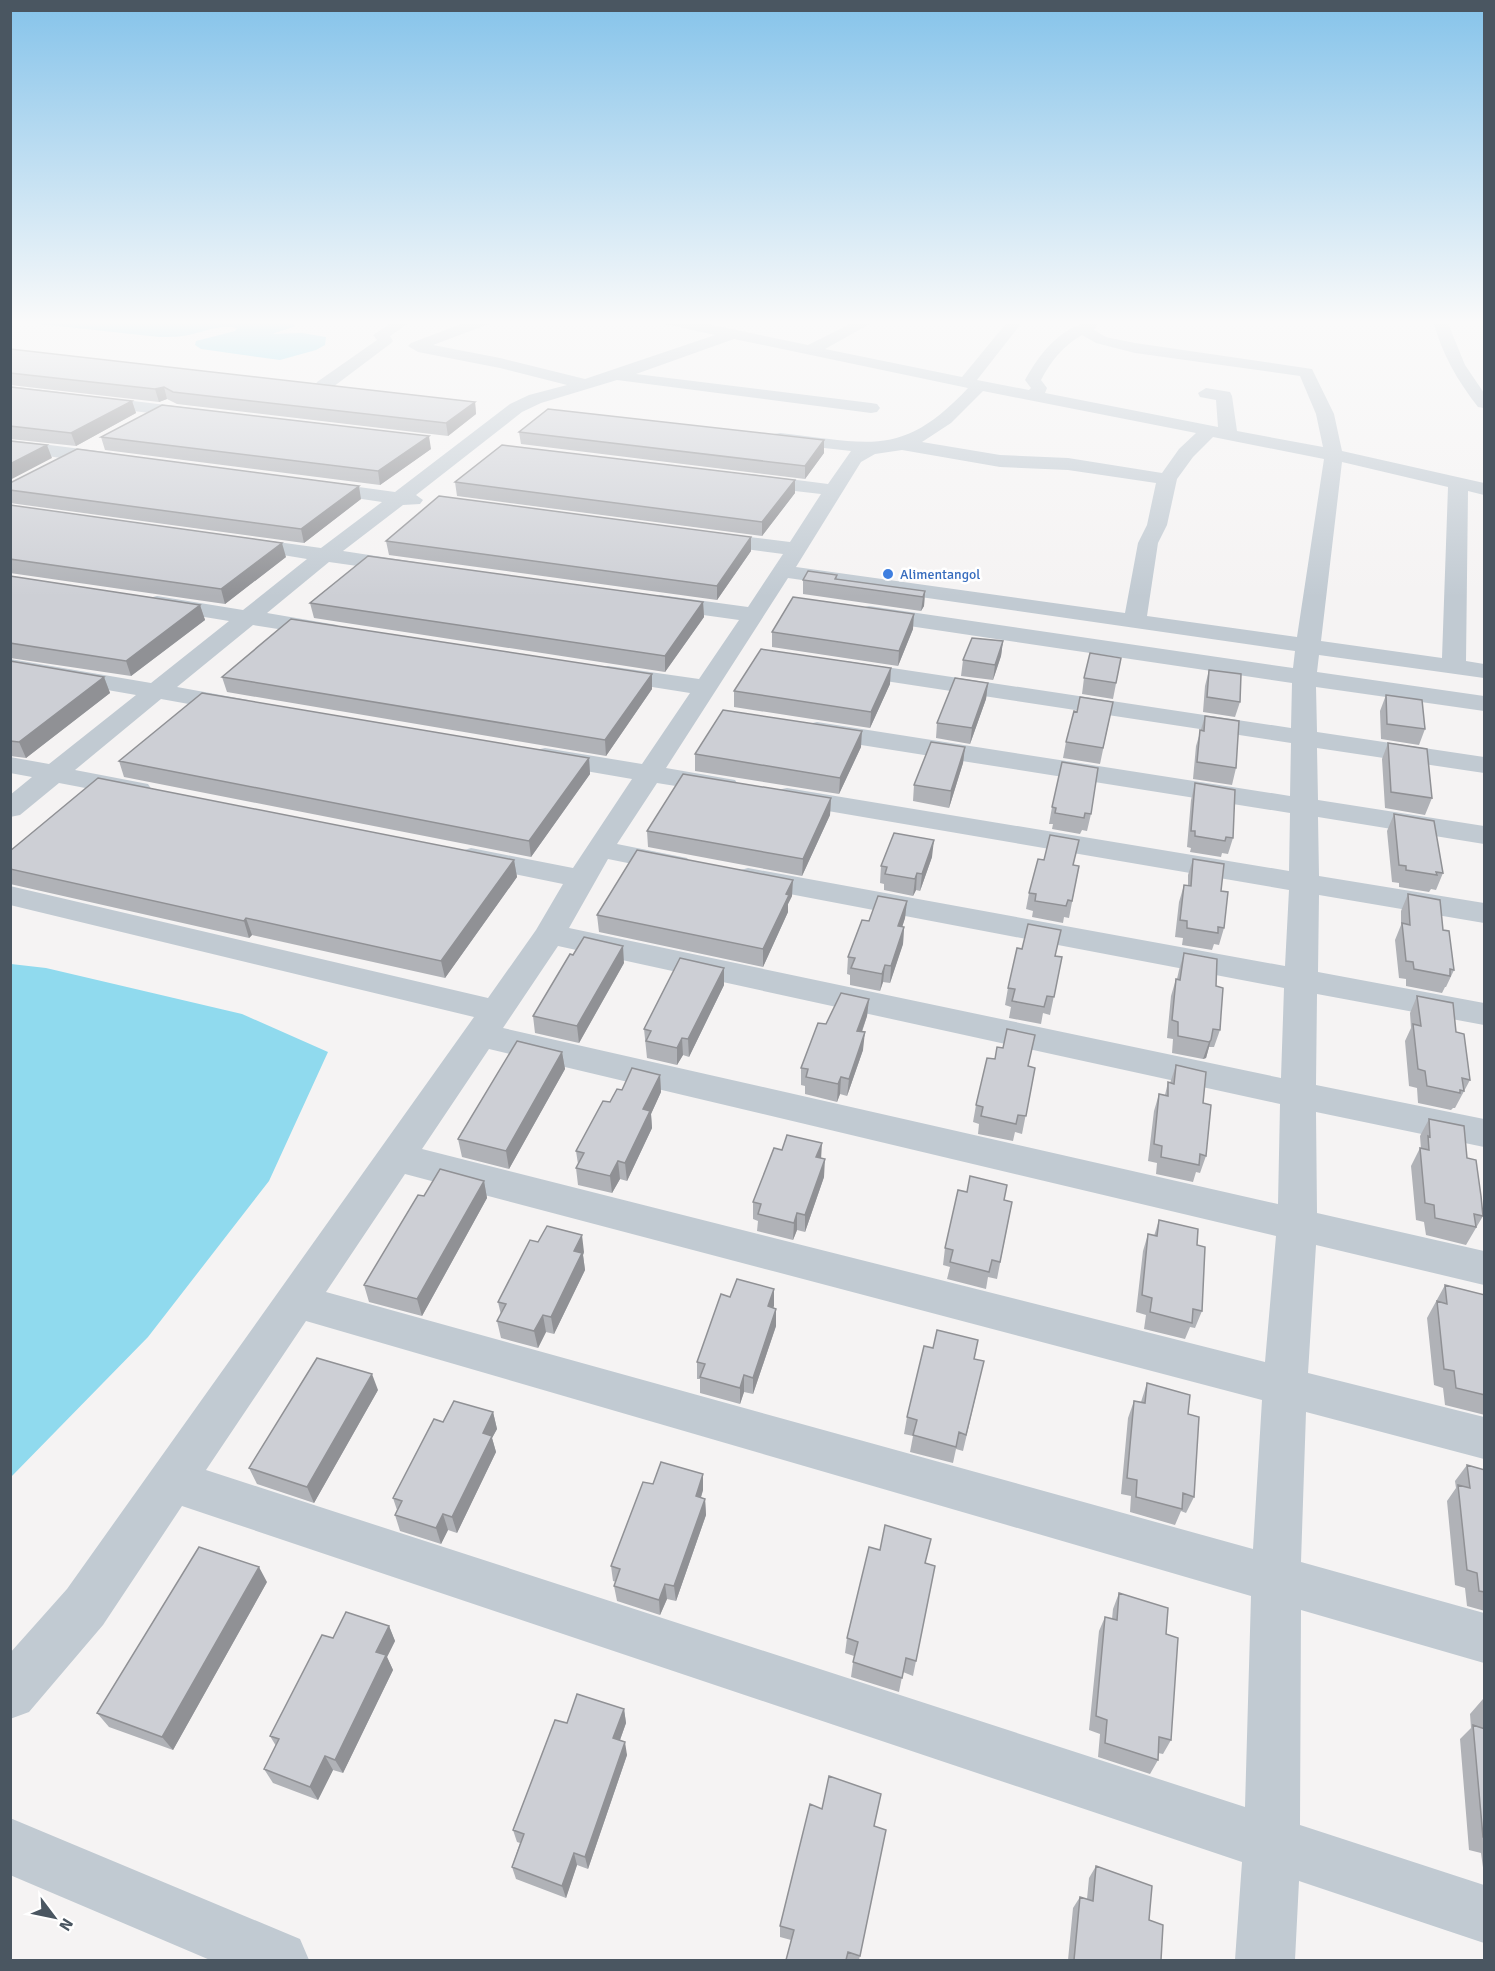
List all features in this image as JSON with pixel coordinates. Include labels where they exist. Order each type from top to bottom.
[{"type":"street","points":[[132,426],[156,413]]},
{"type":"street","points":[[196,413],[221,416]]},
{"type":"street","points":[[10,809],[325,555],[509,413]]},
{"type":"street","points":[[901,444],[940,423],[953,413]]},
{"type":"street","points":[[1122,413],[1334,455],[1485,489]]},
{"type":"street","points":[[1135,621],[1148,543],[1157,525],[1167,478],[1186,453],[1219,432],[1222,413]]},
{"type":"street","points":[[1265,1960],[1272,1844],[1276,1577],[1285,1386],[1297,1225],[1306,661],[1334,455],[1325,413]]},
{"type":"street","points":[[764,436],[870,448],[901,444],[978,458],[1068,464],[1167,478]]},
{"type":"street","points":[[50,470],[111,438]]},
{"type":"street","points":[[443,442],[490,448]]},
{"type":"street","points":[[10,445],[128,461]]},
{"type":"street","points":[[10,1694],[85,1607],[550,934],[599,849],[651,774],[743,652],[769,605],[782,571],[854,458],[870,448]]},
{"type":"street","points":[[738,478],[833,490]]},
{"type":"street","points":[[1454,666],[1458,483]]},
{"type":"street","points":[[294,484],[436,502]]},
{"type":"street","points":[[692,536],[797,549]]},
{"type":"street","points":[[220,540],[429,570]]},
{"type":"street","points":[[782,571],[1135,621],[1485,704]]},
{"type":"street","points":[[638,599],[769,605]]},
{"type":"street","points":[[141,600],[353,634]]},
{"type":"street","points":[[847,610],[1306,661],[1454,666],[1485,671]]},
{"type":"street","points":[[825,664],[1485,765]]},
{"type":"street","points":[[10,666],[262,709]]},
{"type":"street","points":[[589,670],[705,704]]},
{"type":"street","points":[[798,727],[1485,835]]},
{"type":"street","points":[[521,752],[1485,913]]},
{"type":"street","points":[[10,765],[161,795]]},
{"type":"street","points":[[599,849],[1485,1014]]},
{"type":"street","points":[[442,851],[582,879]]},
{"type":"street","points":[[10,895],[487,1023],[1297,1225],[1485,1268]]},
{"type":"street","points":[[550,934],[1485,1133]]},
{"type":"street","points":[[395,1157],[1485,1438]]},
{"type":"street","points":[[296,1300],[1485,1638]]},
{"type":"street","points":[[172,1481],[1485,1914]]},
{"type":"street","points":[[10,1846],[253,1956]]},
{"type":"water","points":[[11,964],[46,968],[242,1014],[328,1052],[269,1181],[148,1337],[11,1477]]},
{"type":"building","points":[[10,413],[109,413],[71,433],[10,426]]},
{"type":"building","points":[[147,413],[231,413],[429,436],[378,471],[101,437]]},
{"type":"building","points":[[358,413],[460,413],[446,423]]},
{"type":"building","points":[[543,413],[583,413],[824,440],[805,466],[519,432]]},
{"type":"building","points":[[10,441],[47,445],[10,464]]},
{"type":"building","points":[[502,445],[795,480],[762,522],[455,482]]},
{"type":"building","points":[[77,449],[359,486],[301,529],[10,490],[10,483]]},
{"type":"building","points":[[439,496],[751,537],[717,586],[386,541]]},
{"type":"building","points":[[10,505],[282,543],[221,589],[10,559]]},
{"type":"building","points":[[368,556],[703,602],[665,656],[310,603]]},
{"type":"building","points":[[808,571],[837,575],[835,579],[925,591],[923,597],[803,580]]},
{"type":"building","points":[[10,576],[200,605],[126,661],[10,643]]},
{"type":"building","points":[[793,597],[914,614],[899,651],[772,632]]},
{"type":"building","points":[[291,619],[652,674],[605,740],[222,677]]},
{"type":"building","points":[[972,638],[1003,641],[995,665],[963,660]]},
{"type":"building","points":[[761,649],[891,668],[871,712],[734,691]]},
{"type":"building","points":[[1090,653],[1121,658],[1116,683],[1084,678]]},
{"type":"building","points":[[10,661],[104,677],[19,742],[10,741]]},
{"type":"building","points":[[1209,670],[1241,674],[1240,702],[1207,697]]},
{"type":"building","points":[[955,678],[988,683],[972,728],[937,723]]},
{"type":"building","points":[[202,693],[589,758],[529,841],[119,761]]},
{"type":"building","points":[[1386,695],[1422,700],[1425,729],[1387,724]]},
{"type":"building","points":[[1080,697],[1113,702],[1103,748],[1066,742]]},
{"type":"building","points":[[723,710],[862,731],[840,778],[695,754]]},
{"type":"building","points":[[1205,716],[1239,721],[1236,768],[1197,762],[1200,730],[1204,731]]},
{"type":"building","points":[[931,742],[965,747],[951,791],[914,785]]},
{"type":"building","points":[[1388,743],[1427,749],[1432,798],[1391,792]]},
{"type":"building","points":[[1062,762],[1098,768],[1091,814],[1085,813],[1084,818],[1055,813],[1056,808],[1052,807]]},
{"type":"building","points":[[683,774],[831,798],[803,859],[647,831]]},
{"type":"building","points":[[98,778],[514,860],[441,961],[246,918],[244,921],[10,869],[10,851]]},
{"type":"building","points":[[1195,783],[1235,790],[1233,838],[1226,837],[1225,841],[1195,836],[1195,831],[1191,831]]},
{"type":"building","points":[[1394,814],[1434,821],[1443,873],[1436,872],[1437,875],[1406,870],[1406,866],[1399,865]]},
{"type":"building","points":[[894,833],[934,840],[922,874],[917,873],[915,879],[885,874],[887,867],[881,866]]},
{"type":"building","points":[[1050,835],[1079,840],[1073,865],[1079,866],[1072,901],[1068,900],[1066,906],[1035,901],[1036,894],[1029,893],[1038,859],[1044,860]]},
{"type":"building","points":[[637,850],[793,880],[786,894],[789,895],[763,949],[597,915]]},
{"type":"building","points":[[1193,859],[1224,864],[1221,891],[1228,892],[1224,928],[1218,927],[1218,933],[1187,928],[1187,921],[1180,920],[1184,885],[1191,886]]},
{"type":"building","points":[[1408,894],[1440,900],[1443,930],[1449,931],[1454,970],[1450,969],[1450,976],[1414,969],[1413,962],[1406,961],[1402,923],[1410,925]]},
{"type":"building","points":[[878,896],[907,901],[898,926],[904,927],[891,966],[885,965],[882,974],[851,968],[855,958],[848,957],[862,920],[869,921]]},
{"type":"building","points":[[1028,924],[1061,930],[1055,956],[1062,957],[1054,997],[1047,996],[1044,1007],[1012,1001],[1015,989],[1008,988],[1017,948],[1022,949]]},
{"type":"building","points":[[584,937],[623,946],[577,1026],[533,1016],[570,954],[573,955]]},
{"type":"building","points":[[1184,953],[1217,959],[1216,986],[1223,988],[1220,1030],[1213,1029],[1209,1042],[1178,1036],[1178,1022],[1172,1020],[1176,979],[1180,980]]},
{"type":"building","points":[[680,958],[724,968],[688,1039],[682,1038],[677,1048],[646,1041],[651,1031],[644,1029]]},
{"type":"building","points":[[841,993],[869,999],[857,1031],[865,1032],[849,1079],[841,1077],[838,1084],[806,1077],[808,1069],[801,1068],[818,1023],[826,1024]]},
{"type":"building","points":[[1417,996],[1453,1003],[1456,1032],[1464,1034],[1470,1080],[1462,1078],[1464,1091],[1460,1090],[1460,1093],[1427,1086],[1425,1071],[1418,1069],[1413,1024],[1421,1026]]},
{"type":"building","points":[[1007,1029],[1035,1035],[1028,1066],[1035,1068],[1026,1116],[1018,1115],[1016,1124],[981,1116],[983,1107],[976,1105],[987,1058],[995,1059],[997,1047],[1003,1048]]},
{"type":"building","points":[[517,1041],[562,1052],[506,1151],[458,1139]]},
{"type":"building","points":[[1176,1065],[1206,1072],[1203,1103],[1211,1105],[1206,1156],[1200,1154],[1199,1165],[1161,1157],[1162,1146],[1154,1144],[1159,1094],[1168,1096],[1168,1082],[1174,1084]]},
{"type":"building","points":[[632,1068],[660,1075],[643,1109],[650,1111],[625,1163],[618,1161],[610,1176],[576,1168],[584,1153],[576,1151],[603,1101],[610,1102],[617,1089],[622,1090]]},
{"type":"building","points":[[1429,1119],[1464,1126],[1467,1158],[1476,1160],[1481,1196],[1483,1216],[1474,1214],[1476,1227],[1435,1218],[1434,1205],[1425,1203],[1420,1148],[1429,1150]]},
{"type":"building","points":[[787,1135],[822,1143],[816,1157],[825,1159],[805,1215],[797,1213],[794,1223],[758,1214],[761,1204],[753,1202],[774,1148],[782,1150]]},
{"type":"building","points":[[440,1169],[484,1181],[417,1299],[364,1285],[418,1195],[424,1196]]},
{"type":"building","points":[[970,1176],[1007,1185],[1004,1200],[1012,1202],[1000,1262],[992,1260],[989,1272],[950,1262],[953,1250],[945,1248],[958,1190],[967,1192]]},
{"type":"building","points":[[1159,1220],[1198,1229],[1197,1245],[1205,1247],[1202,1311],[1193,1309],[1192,1323],[1150,1312],[1152,1298],[1142,1295],[1148,1234],[1157,1236]]},
{"type":"building","points":[[547,1226],[582,1235],[574,1251],[582,1253],[551,1317],[543,1315],[534,1331],[497,1321],[506,1304],[498,1302],[530,1240],[538,1242]]},
{"type":"building","points":[[737,1279],[774,1289],[768,1306],[776,1309],[753,1378],[744,1375],[740,1388],[700,1377],[705,1364],[697,1362],[721,1294],[730,1297]]},
{"type":"building","points":[[1445,1285],[1485,1295],[1485,1395],[1456,1388],[1454,1371],[1444,1369],[1437,1301],[1447,1304]]},
{"type":"building","points":[[937,1330],[978,1340],[974,1359],[984,1361],[966,1435],[959,1432],[956,1447],[913,1435],[917,1420],[907,1417],[924,1346],[933,1348]]},
{"type":"building","points":[[317,1358],[372,1374],[307,1487],[249,1468]]},
{"type":"building","points":[[1147,1383],[1190,1395],[1188,1414],[1199,1417],[1194,1497],[1183,1493],[1182,1509],[1136,1497],[1137,1480],[1127,1478],[1134,1401],[1145,1403]]},
{"type":"building","points":[[454,1401],[493,1412],[483,1433],[492,1436],[452,1517],[443,1514],[436,1528],[395,1515],[402,1501],[393,1498],[434,1419],[443,1422]]},
{"type":"building","points":[[661,1462],[703,1474],[696,1496],[705,1499],[674,1586],[665,1584],[659,1600],[614,1586],[620,1569],[611,1566],[643,1482],[653,1484]]},
{"type":"building","points":[[1467,1465],[1485,1470],[1485,1592],[1479,1591],[1477,1573],[1467,1570],[1458,1485],[1470,1488]]},
{"type":"building","points":[[885,1525],[931,1539],[925,1563],[935,1566],[916,1661],[906,1658],[902,1678],[853,1662],[858,1642],[847,1638],[869,1547],[880,1550]]},
{"type":"building","points":[[199,1547],[259,1567],[162,1737],[97,1713]]},
{"type":"building","points":[[1119,1593],[1168,1608],[1166,1634],[1178,1638],[1171,1740],[1159,1737],[1158,1760],[1105,1743],[1107,1720],[1096,1716],[1105,1617],[1117,1620]]},
{"type":"building","points":[[346,1612],[389,1626],[376,1652],[386,1655],[335,1760],[325,1756],[310,1787],[264,1769],[279,1739],[270,1736],[322,1635],[333,1638]]},
{"type":"building","points":[[577,1694],[624,1709],[613,1738],[625,1742],[585,1857],[574,1853],[562,1886],[512,1867],[524,1834],[513,1830],[555,1720],[567,1723]]},
{"type":"building","points":[[1473,1725],[1485,1729],[1485,1838],[1483,1837]]},
{"type":"building","points":[[829,1776],[881,1794],[874,1826],[886,1830],[860,1956],[848,1952],[846,1960],[786,1960],[794,1930],[780,1926],[810,1804],[822,1809]]},
{"type":"building","points":[[1096,1866],[1152,1886],[1149,1920],[1163,1925],[1161,1960],[1074,1960],[1080,1897],[1093,1901]]},
{"type":"place","name":"Alimentangol","points":[[888,574]]}]
